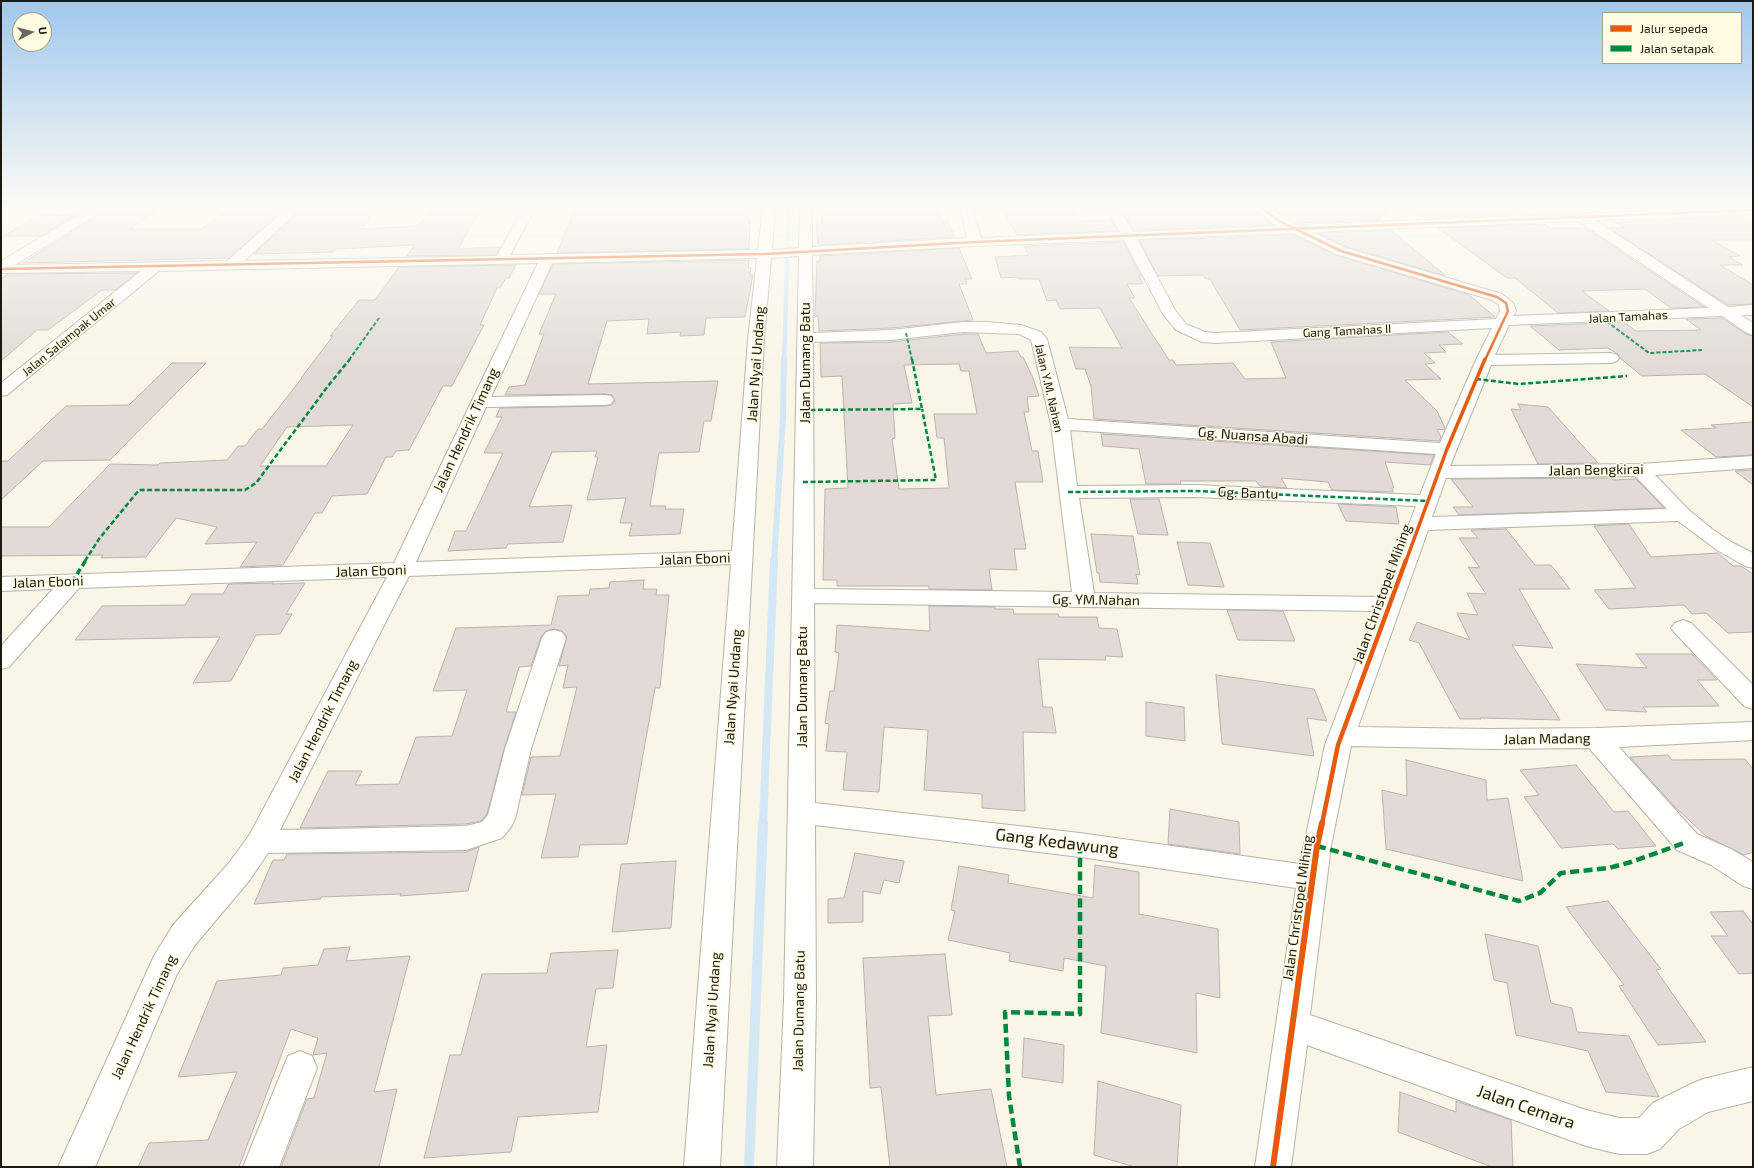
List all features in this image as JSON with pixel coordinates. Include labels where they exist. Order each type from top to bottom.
[{"type":"street","points":[[1,268],[12,262]]},
{"type":"street","points":[[231,266],[236,262]]},
{"type":"street","points":[[1,268],[231,266],[433,262]]},
{"type":"street","name":"Jalan Hendrik Timang","points":[[76,1167],[165,966],[184,935],[239,872],[260,842],[402,570],[546,262]]},
{"type":"street","name":"Jalan Nyai Undang","points":[[702,1167],[756,340],[766,262]]},
{"type":"street","name":"Jalan Dumang Batu","points":[[795,1167],[800,1000],[805,338],[801,262]]},
{"type":"street","name":"Gang Tamahas II","points":[[1142,262],[1168,311],[1181,327],[1195,335],[1216,338],[1501,322]]},
{"type":"street","name":"Jalan Christopel Mihing","points":[[1273,1167],[1294,1025],[1313,878],[1327,796],[1341,736],[1447,449],[1484,360],[1508,310],[1506,303],[1497,297],[1374,262]]},
{"type":"street","points":[[1650,262],[1753,330]]},
{"type":"street","name":"Jalan Salampak Umar","points":[[1,391],[155,267]]},
{"type":"street","name":"Jalan Tamahas","points":[[1501,322],[1753,310]]},
{"type":"street","name":"Jalan Y.M. Nahan","points":[[805,338],[891,335],[963,327],[1000,328],[1027,332],[1038,339],[1060,424],[1068,492],[1084,600]]},
{"type":"street","points":[[1484,360],[1611,358]]},
{"type":"street","points":[[479,402],[605,400]]},
{"type":"street","name":"Gg. Nuansa Abadi","points":[[1060,424],[1447,449]]},
{"type":"street","name":"Jalan Bengkirai","points":[[1438,472],[1640,470],[1753,462]]},
{"type":"street","points":[[1640,470],[1682,514],[1715,541],[1753,561]]},
{"type":"street","name":"Gg. Bantu","points":[[1068,492],[1195,491],[1429,501]]},
{"type":"street","points":[[1419,524],[1682,514]]},
{"type":"street","name":"Jalan Eboni","points":[[1,584],[742,557]]},
{"type":"street","points":[[1,661],[72,582]]},
{"type":"street","name":"Gg. YM.Nahan","points":[[802,596],[1390,604]]},
{"type":"street","points":[[1683,628],[1753,700]]},
{"type":"street","points":[[260,842],[466,838],[492,830],[501,819],[518,749],[554,638]]},
{"type":"street","name":"Jalan Madang","points":[[1341,736],[1490,739],[1596,738],[1753,731]]},
{"type":"street","points":[[1596,738],[1687,842],[1721,857],[1753,877]]},
{"type":"street","name":"Gang Kedawung","points":[[801,812],[1080,845],[1313,878]]},
{"type":"street","name":"Jalan Cemara","points":[[1294,1025],[1586,1128],[1619,1136],[1648,1136],[1666,1116],[1703,1096],[1753,1084]]},
{"type":"street","points":[[261,1167],[300,1068]]},
{"type":"building","points":[[25,262],[85,262],[23,263]]},
{"type":"building","points":[[749,262],[748,268],[751,268],[750,275],[753,275],[745,317],[706,318],[704,335],[680,336],[681,332],[647,334],[649,319],[607,321],[588,384],[718,381],[711,421],[704,421],[699,452],[659,453],[650,506],[666,506],[665,509],[684,509],[680,534],[629,536],[632,523],[620,523],[626,498],[587,500],[598,457],[595,457],[597,451],[552,452],[529,507],[572,505],[563,542],[508,544],[506,548],[448,551],[455,531],[466,531],[503,453],[484,453],[502,417],[496,417],[500,408],[605,406],[611,405],[615,401],[612,395],[605,394],[505,395],[509,387],[525,385],[544,334],[539,334],[556,294],[539,294],[553,264]]},
{"type":"building","points":[[817,262],[965,262],[972,279],[965,279],[967,284],[959,284],[973,320],[891,328],[819,331],[818,316],[815,316]]},
{"type":"building","points":[[996,262],[1133,262],[1141,276],[1139,276],[1143,284],[1127,284],[1135,298],[1129,298],[1169,360],[1173,360],[1176,365],[1233,363],[1245,379],[1286,378],[1271,342],[1448,332],[1463,344],[1439,345],[1446,352],[1424,353],[1435,363],[1425,364],[1441,379],[1405,380],[1437,411],[1445,428],[1444,430],[1437,429],[1441,437],[1439,441],[1094,419],[1091,386],[1085,369],[1076,369],[1069,347],[1122,348],[1100,308],[1060,309],[1056,300],[1047,301],[1039,279],[1019,279],[1017,277],[1001,278]]},
{"type":"building","points":[[1150,262],[1358,262],[1469,295],[1495,317],[1240,330],[1210,279],[1206,279],[1203,275],[1158,276]]},
{"type":"building","points":[[1397,262],[1429,262],[1446,276]]},
{"type":"building","points":[[1484,262],[1635,262],[1704,307],[1671,308],[1645,289],[1582,291],[1609,311],[1558,313],[1515,278],[1507,278]]},
{"type":"building","points":[[1661,262],[1737,262],[1743,265],[1720,265],[1753,285],[1753,304],[1728,305]]},
{"type":"building","points":[[516,265],[509,278],[506,278],[500,288],[497,288],[480,325],[484,325],[452,386],[443,386],[409,450],[396,451],[392,457],[386,457],[367,494],[332,496],[322,513],[315,513],[283,565],[240,567],[257,542],[205,544],[217,527],[176,518],[146,557],[101,558],[103,555],[1,556],[1,527],[49,527],[110,464],[158,465],[160,463],[227,460],[238,446],[245,446],[258,429],[262,429],[333,336],[330,336],[359,300],[375,300],[399,267]],"holes":[[[353,425],[326,466],[260,466],[287,427]]]},
{"type":"building","points":[[137,273],[115,290],[102,290],[48,330],[37,330],[1,361],[1,279],[7,274]]},
{"type":"building","points":[[1722,318],[1746,334],[1753,336],[1753,407],[1705,374],[1642,376],[1620,358],[1618,354],[1608,348],[1559,350],[1530,326],[1624,322],[1636,331],[1701,330],[1686,319]]},
{"type":"building","points":[[963,334],[978,334],[986,353],[1018,351],[1021,357],[1023,357],[1033,378],[1039,396],[1027,397],[1029,412],[1024,412],[1032,451],[1038,451],[1043,482],[1015,482],[1026,549],[1014,549],[1017,570],[989,569],[992,590],[929,589],[929,586],[837,586],[837,580],[823,580],[825,489],[848,488],[842,376],[821,377],[820,343],[891,342]],"holes":[[[959,364],[961,371],[969,371],[977,414],[934,414],[937,438],[944,438],[949,488],[899,489],[892,439],[895,438],[893,404],[912,403],[904,365]]]},
{"type":"building","points":[[172,363],[206,363],[110,460],[43,461],[1,500],[1,461],[8,461],[66,406],[129,405]]},
{"type":"building","points":[[1518,404],[1548,407],[1598,463],[1538,464],[1511,409],[1521,410]]},
{"type":"building","points":[[1753,422],[1753,455],[1716,457],[1681,430],[1716,428],[1711,425]]},
{"type":"building","points":[[1101,434],[1434,455],[1430,465],[1385,462],[1394,488],[1392,488],[1393,492],[1332,490],[1328,482],[1281,478],[1287,488],[1260,486],[1256,481],[1180,481],[1181,484],[1146,484],[1139,449],[1103,446]]},
{"type":"building","points":[[1753,470],[1753,485],[1735,471]]},
{"type":"building","points":[[1611,478],[1613,480],[1636,479],[1664,508],[1459,515],[1453,507],[1473,507],[1451,479]]},
{"type":"building","points":[[1130,499],[1159,499],[1168,535],[1138,534]]},
{"type":"building","points":[[1338,504],[1396,507],[1399,524],[1346,521]]},
{"type":"building","points":[[1629,524],[1651,557],[1718,553],[1733,566],[1741,566],[1753,574],[1753,632],[1728,633],[1706,613],[1692,614],[1684,605],[1609,609],[1594,590],[1636,588],[1594,526]]},
{"type":"building","points":[[1506,529],[1535,565],[1551,565],[1570,589],[1519,589],[1553,648],[1512,645],[1560,720],[1481,717],[1481,719],[1460,719],[1419,643],[1409,640],[1417,622],[1470,640],[1457,613],[1478,615],[1467,593],[1486,594],[1468,567],[1480,568],[1459,538],[1478,538],[1471,530]]},
{"type":"building","points":[[1091,534],[1133,536],[1140,575],[1136,574],[1138,584],[1100,582],[1099,573],[1097,573]]},
{"type":"building","points":[[1177,542],[1210,543],[1224,587],[1188,585]]},
{"type":"building","points":[[644,580],[643,589],[657,589],[656,595],[669,595],[660,688],[655,688],[627,844],[580,845],[578,857],[541,858],[556,794],[522,795],[531,757],[560,756],[577,687],[563,688],[568,665],[559,666],[567,637],[562,631],[554,629],[546,631],[541,637],[531,666],[519,667],[506,712],[516,712],[504,749],[487,814],[481,821],[466,824],[300,828],[328,771],[362,771],[355,785],[399,784],[416,737],[452,736],[467,690],[433,691],[456,628],[551,625],[558,596],[589,595],[590,589],[609,588],[610,582]]},
{"type":"building","points":[[273,583],[272,584],[305,583],[286,614],[292,614],[280,634],[256,635],[231,681],[193,683],[220,637],[75,640],[102,606],[185,605],[192,594],[223,594],[229,584]]},
{"type":"building","points":[[929,606],[995,607],[995,609],[1013,609],[1014,614],[1058,614],[1059,617],[1097,617],[1099,628],[1117,629],[1123,657],[1105,656],[1106,660],[1038,659],[1043,707],[1052,707],[1056,733],[1023,732],[1025,811],[982,808],[982,794],[924,790],[928,730],[884,727],[879,792],[843,790],[847,752],[826,751],[829,724],[825,723],[830,691],[834,691],[839,653],[835,652],[837,625],[930,631]]},
{"type":"building","points":[[1227,610],[1283,611],[1295,641],[1238,640]]},
{"type":"building","points":[[1636,654],[1692,654],[1717,680],[1697,680],[1719,706],[1643,707],[1647,712],[1606,710],[1576,664],[1647,668]]},
{"type":"building","points":[[1216,675],[1314,689],[1327,721],[1307,718],[1314,756],[1222,744]]},
{"type":"building","points":[[1146,702],[1184,707],[1185,741],[1146,736]]},
{"type":"building","points":[[1668,755],[1672,760],[1745,759],[1753,769],[1753,852],[1744,855],[1706,836],[1675,807],[1630,757]]},
{"type":"building","points":[[1406,760],[1486,780],[1487,800],[1508,798],[1523,881],[1386,849],[1382,790],[1407,796]]},
{"type":"building","points":[[1576,765],[1614,812],[1628,811],[1656,846],[1618,849],[1613,844],[1561,848],[1524,797],[1539,795],[1520,770]]},
{"type":"building","points":[[1170,809],[1239,822],[1240,854],[1168,844]]},
{"type":"building","points":[[479,847],[468,891],[400,896],[401,894],[321,897],[321,899],[254,904],[273,860],[284,860],[287,854],[466,852]]},
{"type":"building","points":[[855,853],[904,861],[899,883],[884,880],[880,894],[863,891],[863,922],[828,923],[828,899],[844,898]]},
{"type":"building","points":[[676,861],[671,928],[612,932],[621,864]]},
{"type":"building","points":[[1095,865],[1139,872],[1139,914],[1218,929],[1220,998],[1196,993],[1197,1053],[1101,1033],[1106,966],[1064,958],[1063,971],[1009,961],[1010,953],[948,940],[955,911],[951,910],[959,866],[1009,875],[1008,883],[1093,898]]},
{"type":"building","points":[[1608,901],[1661,969],[1656,970],[1706,1042],[1658,1045],[1619,986],[1624,985],[1566,907]]},
{"type":"building","points":[[1743,911],[1753,924],[1753,973],[1739,974],[1711,936],[1728,936],[1710,912]]},
{"type":"building","points":[[1485,934],[1538,946],[1551,1003],[1572,1008],[1577,1032],[1629,1036],[1659,1097],[1606,1092],[1588,1051],[1516,1035],[1507,983],[1494,980]]},
{"type":"building","points":[[350,947],[346,961],[410,956],[374,1092],[397,1089],[379,1167],[281,1167],[307,1099],[314,1098],[327,1053],[313,1055],[318,1038],[291,1029],[239,1167],[138,1167],[149,1143],[208,1140],[237,1072],[178,1077],[217,981],[281,975],[283,968],[318,965],[324,949]]},
{"type":"building","points":[[618,950],[613,988],[596,989],[586,1047],[607,1045],[598,1112],[518,1117],[511,1152],[424,1158],[450,1055],[461,1055],[482,974],[547,973],[551,953]]},
{"type":"building","points":[[945,954],[952,1015],[928,1016],[936,1095],[991,1089],[1007,1167],[890,1167],[881,1087],[870,1088],[863,958]]},
{"type":"building","points":[[1024,1038],[1064,1045],[1063,1083],[1022,1077]]},
{"type":"building","points":[[1098,1081],[1181,1105],[1177,1167],[1135,1167],[1094,1155]]},
{"type":"building","points":[[1400,1092],[1456,1112],[1456,1101],[1511,1120],[1513,1167],[1492,1167],[1398,1132]]},
{"type":"waterway","points":[[784,360],[787,262]]},
{"type":"waterway","points":[[774,561],[783,417],[784,359]]},
{"type":"waterway","points":[[763,824],[774,560]]},
{"type":"waterway","points":[[749,1167],[763,823]]},
{"type":"marked path","points":[[72,582],[99,539],[139,490],[245,490],[256,483],[328,386],[342,371],[379,318]]},
{"type":"marked path","points":[[1602,318],[1649,353],[1702,350]]},
{"type":"marked path","points":[[803,410],[922,409],[906,333]]},
{"type":"marked path","points":[[1476,379],[1519,384],[1627,376]]},
{"type":"marked path","points":[[803,482],[936,480],[922,409]]},
{"type":"marked path","points":[[1068,492],[1195,491],[1429,501]]},
{"type":"marked path","points":[[1317,846],[1519,901],[1540,893],[1561,873],[1609,868],[1631,862],[1687,842]]},
{"type":"marked path","points":[[1020,1167],[1009,1096],[1005,1012],[1080,1014],[1080,845]]},
{"type":"cycle path","points":[[1,269],[410,262]]},
{"type":"cycle path","points":[[1273,1167],[1317,846],[1338,745],[1447,449],[1476,379],[1508,311],[1506,303],[1497,297],[1377,262]]}]
